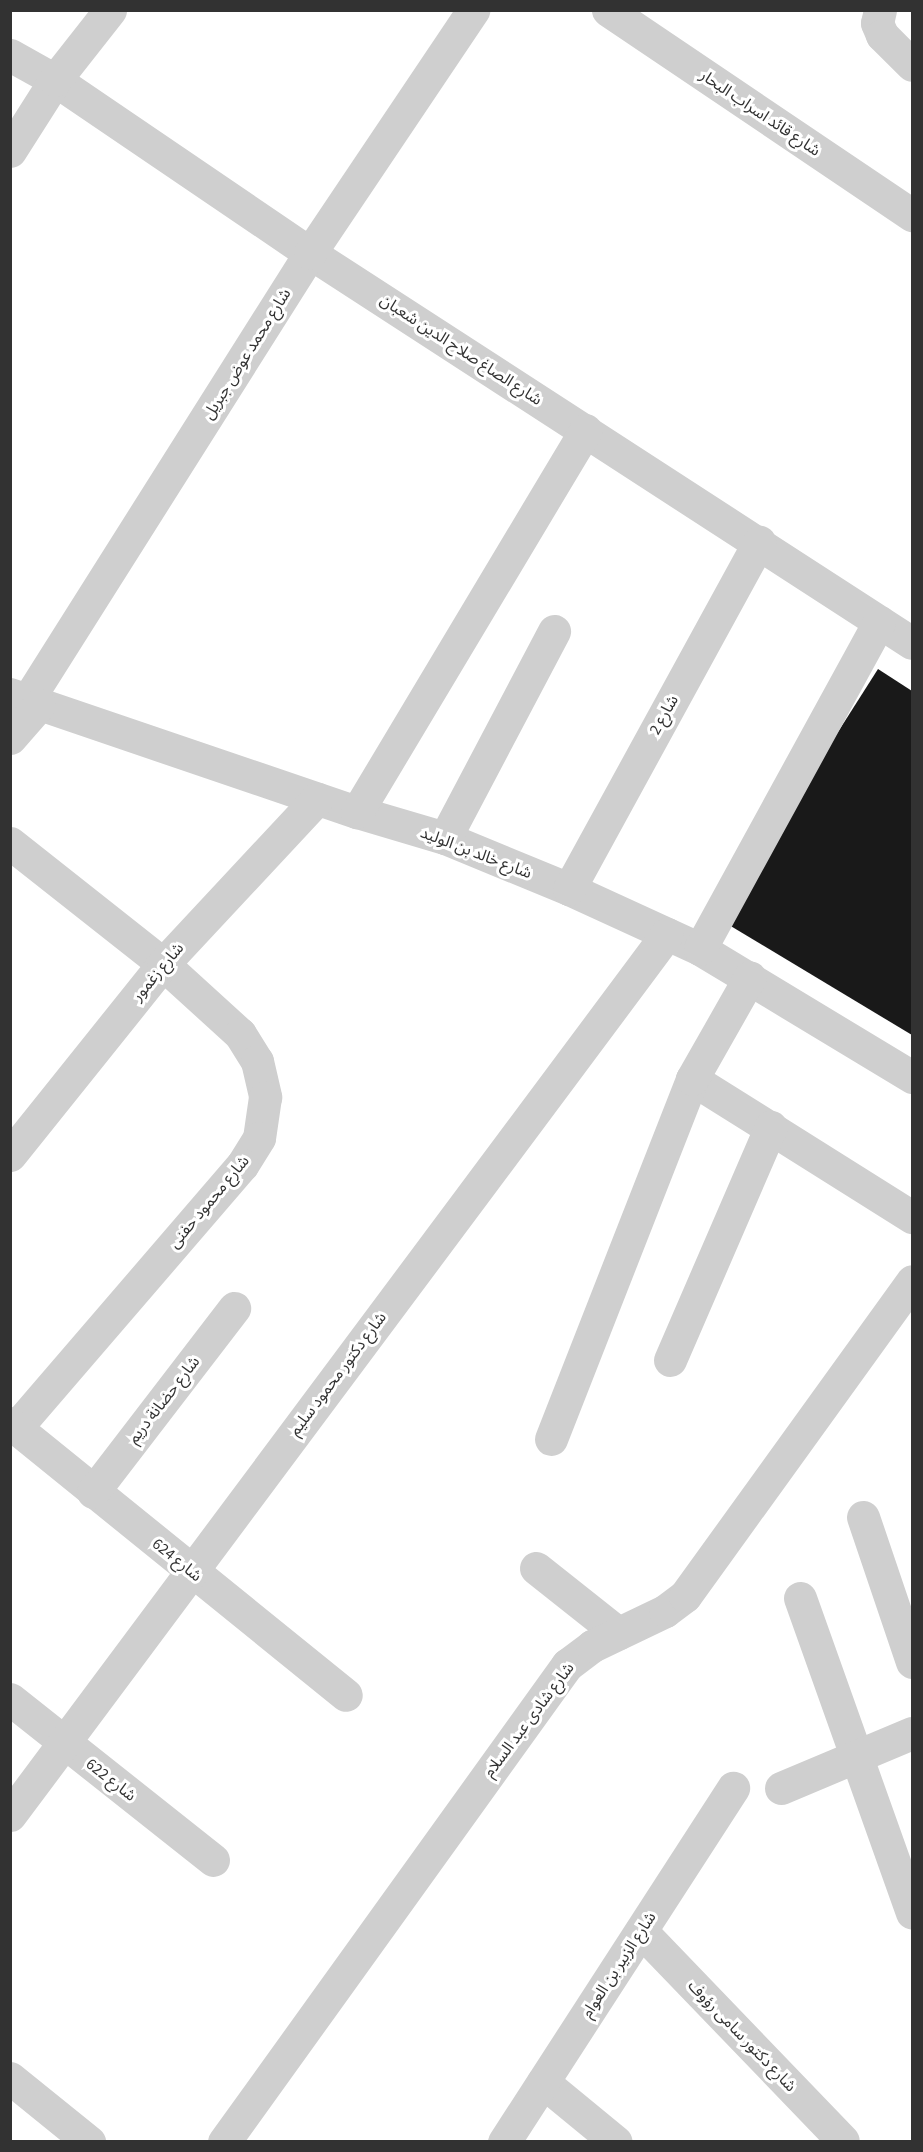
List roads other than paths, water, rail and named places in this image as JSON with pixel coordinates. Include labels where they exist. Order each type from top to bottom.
[{"type":"street","points":[[10,152],[55,80],[110,10]]},
{"type":"street","name":"شارع محمد عوض جبريل","points":[[10,738],[26,700],[310,253],[473,10]]},
{"type":"street","name":"شارع قائد اسراب البحار","points":[[608,10],[912,215]]},
{"type":"street","points":[[880,10],[877,23],[882,35],[912,65]]},
{"type":"street","name":"شارع الصاغ صلاح الدين شعبان","points":[[10,55],[55,80],[310,253],[912,643]]},
{"type":"street","points":[[357,812],[586,430]]},
{"type":"street","name":"شارع 2","points":[[569,889],[759,542]]},
{"type":"street","points":[[700,949],[879,622]]},
{"type":"street","points":[[445,838],[554,631]]},
{"type":"street","name":"شارع خالد بن الوليد","points":[[26,700],[317,799],[445,838],[569,889],[700,949],[750,977],[912,1077]]},
{"type":"street","name":"شارع زغمور","points":[[10,1155],[163,964],[317,799]]},
{"type":"street","name":"شارع محمود حفنى","points":[[10,843],[163,964],[240,1034],[257,1061],[265,1097],[259,1138],[242,1165],[14,1426]]},
{"type":"street","name":"شارع دكتور محمود سليم","points":[[10,1815],[667,934]]},
{"type":"street","points":[[551,1439],[692,1079],[750,977]]},
{"type":"street","points":[[692,1079],[912,1217]]},
{"type":"street","points":[[670,1360],[771,1127]]},
{"type":"street","name":"شارع شادى عبد السلام","points":[[224,2142],[567,1665],[618,1633],[665,1611],[685,1596],[912,1281]]},
{"type":"street","name":"شارع حضانة دريم","points":[[93,1492],[234,1308]]},
{"type":"street","name":"شارع 624","points":[[14,1426],[190,1571],[346,1695]]},
{"type":"street","points":[[863,1516],[912,1662]]},
{"type":"street","points":[[536,1568],[618,1633]]},
{"type":"street","points":[[800,1598],[912,1913]]},
{"type":"street","name":"شارع 622","points":[[10,1699],[213,1860]]},
{"type":"street","points":[[781,1788],[912,1733]]},
{"type":"street","name":"شارع الزبير بن العوام","points":[[504,2142],[733,1788]]},
{"type":"street","name":"شارع دكتور سامى رؤوف","points":[[641,1931],[843,2142]]},
{"type":"street","points":[[10,2078],[89,2142]]},
{"type":"street","points":[[543,2082],[616,2142]]}]
